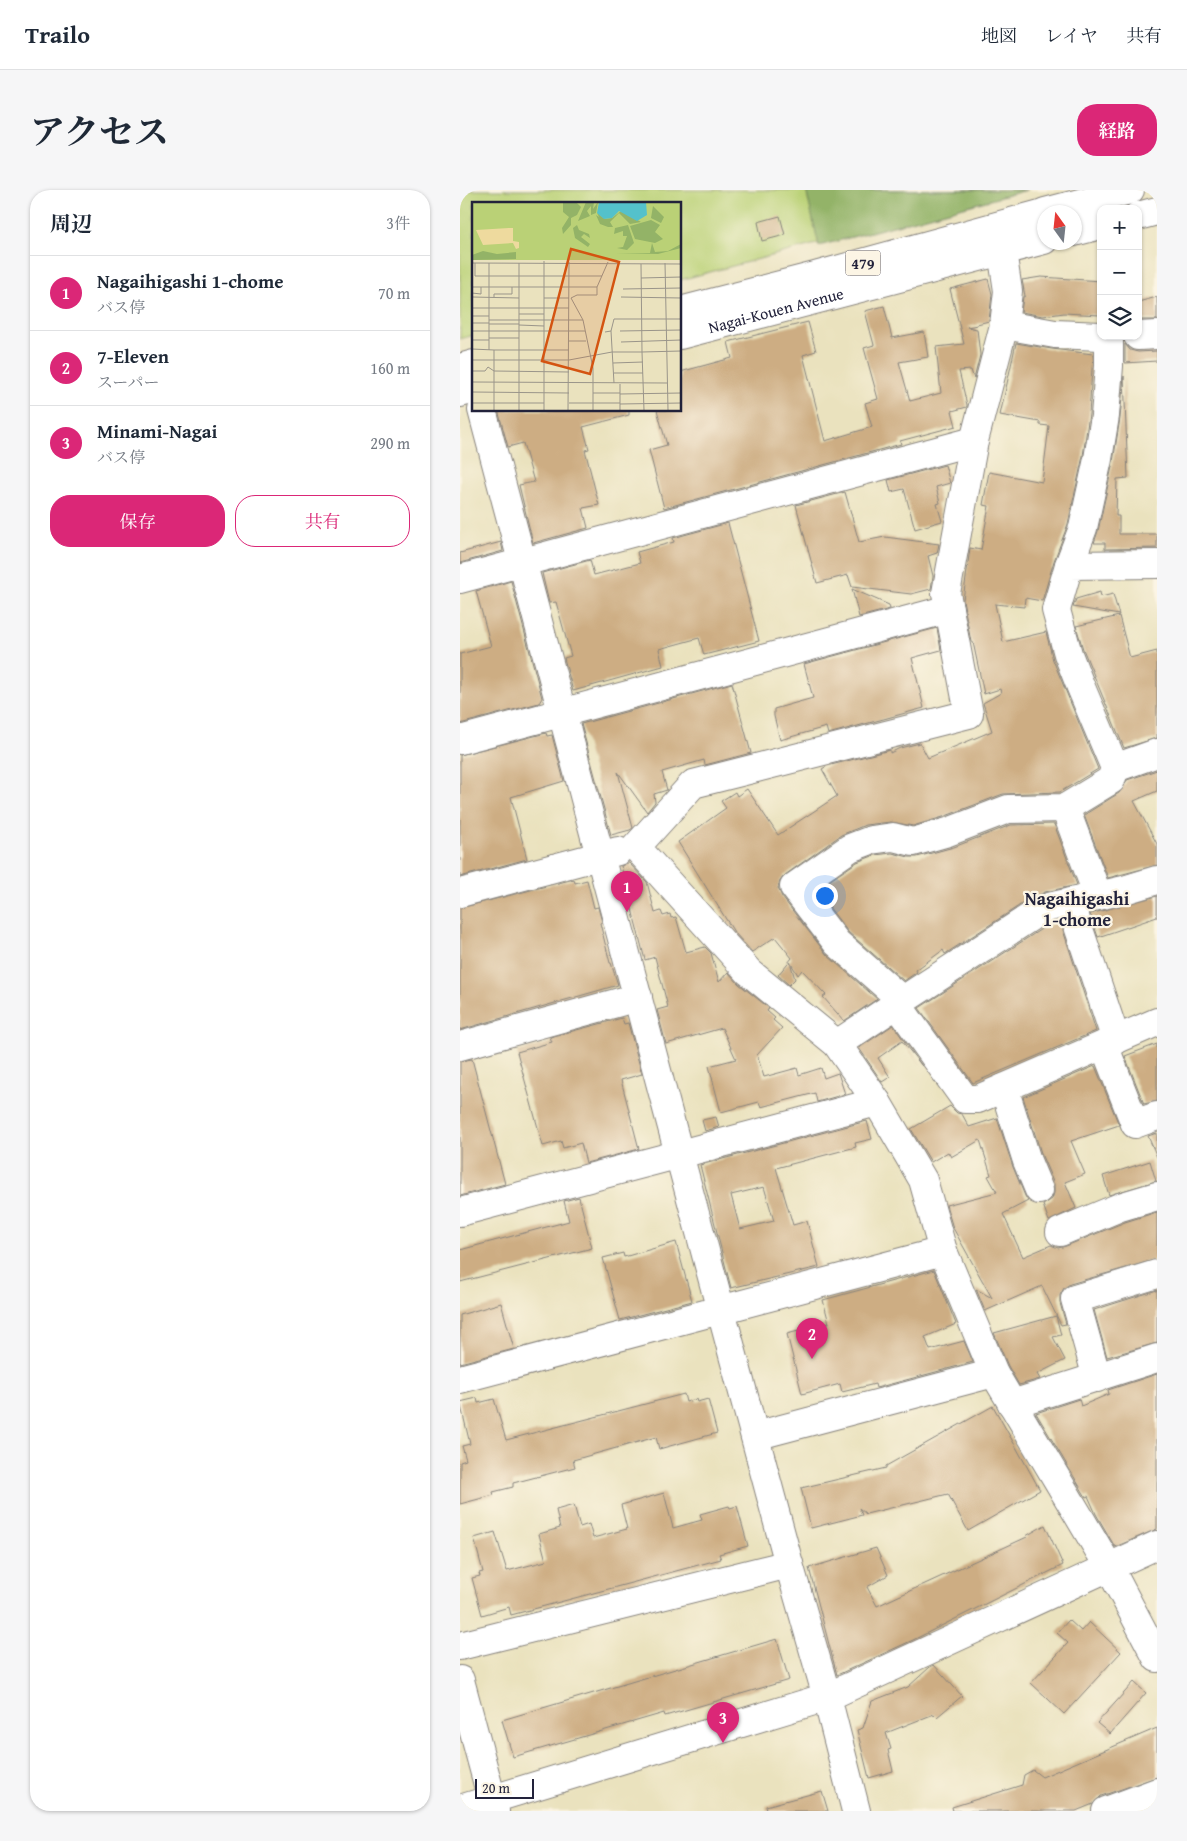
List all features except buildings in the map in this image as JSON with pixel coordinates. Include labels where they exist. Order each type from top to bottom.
[{"type":"main road","name":"Nagai-Kouen Avenue","points":[[1072,205],[1130,190]]},
{"type":"main road","points":[[1142,215],[1157,211]]},
{"type":"main road","name":"Nagai-Kouen Avenue","points":[[681,335],[998,239],[1037,217]]},
{"type":"main road","points":[[1082,230],[1097,226]]},
{"type":"main road","name":"Nagai-Kouen Avenue","points":[[681,311],[998,239],[1037,240]]},
{"type":"main road","points":[[460,893],[636,847],[693,784],[969,714],[946,593],[974,442],[1004,325],[1008,291],[998,239]]},
{"type":"main road","points":[[1004,325],[1055,334],[1097,336]]},
{"type":"main road","points":[[1142,336],[1157,335]]},
{"type":"main road","points":[[1109,340],[1105,416],[1084,528],[1069,565],[1056,610],[1071,661],[1116,768],[1111,780],[1065,808],[1008,809],[948,832],[913,842],[893,836],[871,840],[850,848],[794,887],[837,943],[899,1002],[965,1099],[978,1099],[1157,1022]]},
{"type":"main road","points":[[460,393],[470,374]]},
{"type":"main road","points":[[482,411],[561,713],[789,1564],[827,1697],[856,1811]]},
{"type":"main road","points":[[460,579],[974,442]]},
{"type":"main road","points":[[1069,565],[1157,567]]},
{"type":"main road","points":[[460,740],[949,609]]},
{"type":"main road","points":[[1116,768],[1157,753]]},
{"type":"main road","points":[[1065,808],[1098,896]]},
{"type":"main road","points":[[636,847],[749,972],[837,1044],[877,1102],[923,1180],[943,1251],[994,1373],[1109,1567],[1157,1658]]},
{"type":"main road","points":[[837,1044],[1035,914],[1049,907],[1124,890],[1157,880]]},
{"type":"main road","points":[[1070,902],[1135,1124],[1157,1116]]},
{"type":"main road","points":[[460,1046],[638,998]]},
{"type":"main road","points":[[1004,1088],[1027,1161],[1039,1190]]},
{"type":"main road","points":[[460,1212],[877,1102]]},
{"type":"main road","points":[[1060,1232],[1120,1207],[1157,1196]]},
{"type":"main road","points":[[460,1379],[943,1251]]},
{"type":"main road","points":[[1097,1378],[1075,1299],[1157,1274]]},
{"type":"main road","points":[[1012,1404],[1157,1358]]},
{"type":"main road","points":[[755,1436],[994,1373]]},
{"type":"main road","points":[[460,1809],[493,1806],[827,1697],[1157,1545]]},
{"type":"main road","points":[[460,1646],[789,1564]]},
{"type":"main road","points":[[460,1680],[493,1806]]},
{"type":"main road","points":[[1106,1811],[1157,1792]]},
{"type":"green space","points":[[460,190],[1020,190],[681,280],[681,202],[472,202],[472,336],[460,339]]},
{"type":"green space","points":[[806,190],[1027,190],[819,246]]},
{"type":"place","name":"Nagaihigashi 1-chome","points":[[627,912]]},
{"type":"place","name":"7-Eleven","points":[[812,1359]]},
{"type":"place","name":"Minami-Nagai","points":[[723,1743]]},
{"type":"district","name":"Nagaihigashi 1-chome","points":[[1077,908]]}]
